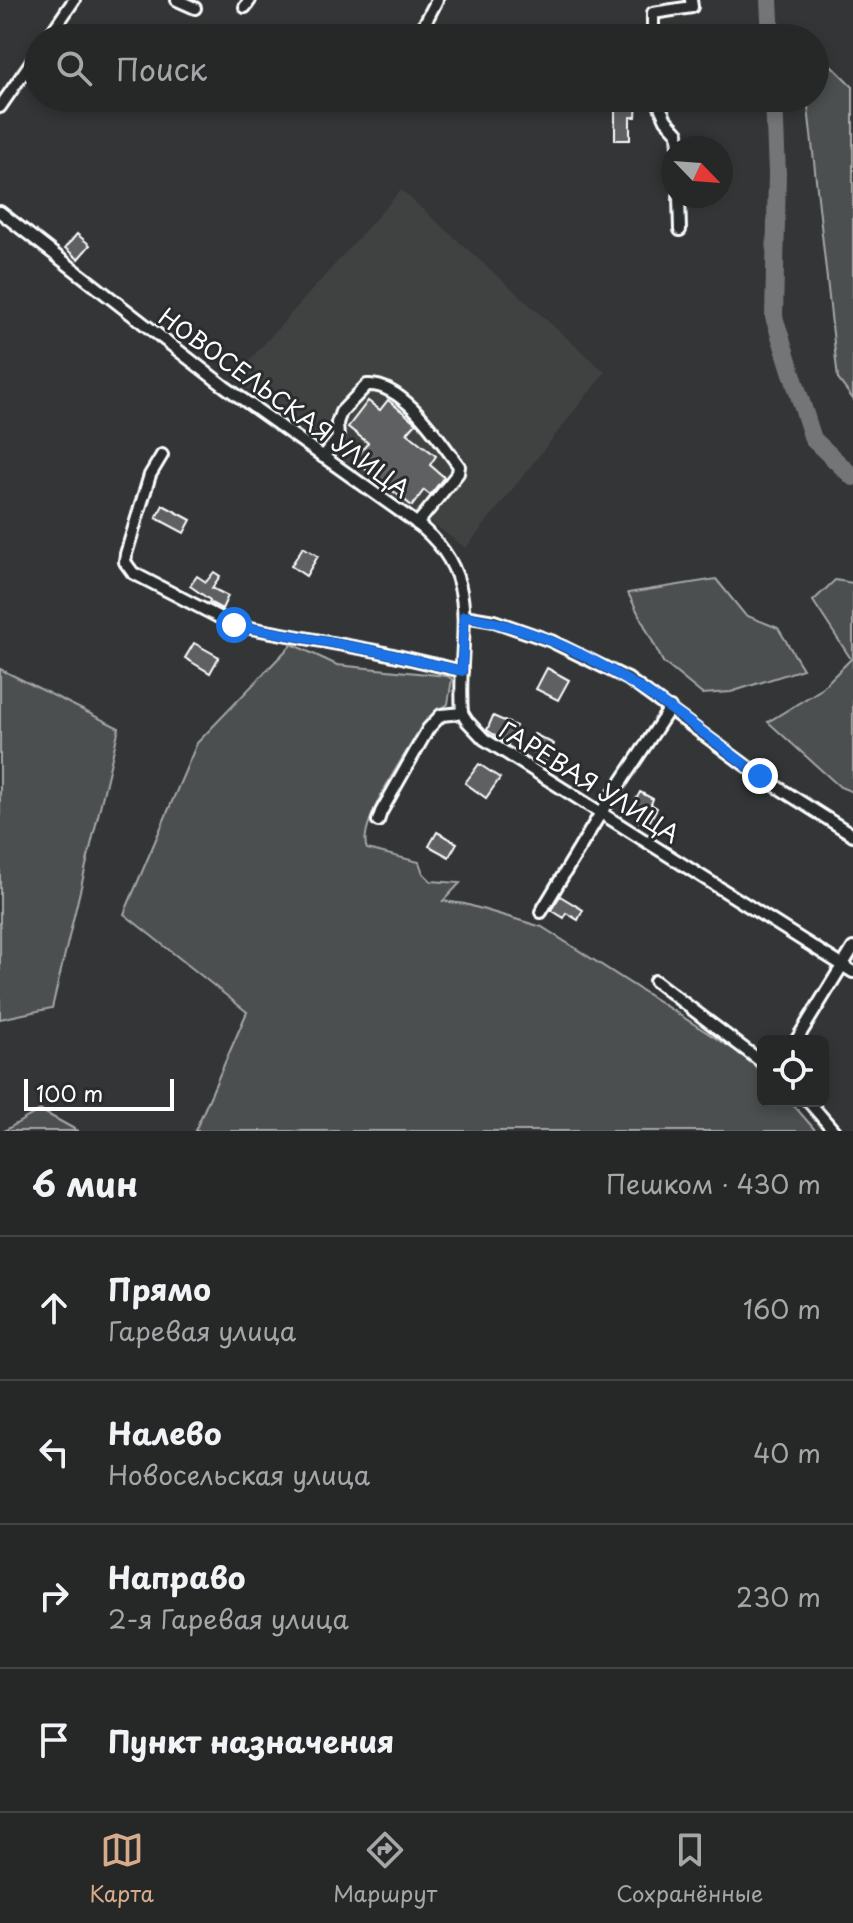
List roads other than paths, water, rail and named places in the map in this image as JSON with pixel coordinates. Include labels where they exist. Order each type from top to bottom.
[{"type":"street","points":[[58,24],[74,0]]},
{"type":"street","points":[[177,0],[195,8]]},
{"type":"street","points":[[425,23],[437,0]]},
{"type":"street","points":[[653,24],[653,13],[692,7],[691,0]]},
{"type":"street","points":[[0,107],[24,72]]},
{"type":"street","points":[[662,112],[678,136]]},
{"type":"street","points":[[679,208],[680,230]]},
{"type":"street","name":"НОВОСЕЛЬСКАЯ УЛИЦА","points":[[0,212],[224,386],[417,524],[442,546],[461,585],[464,616],[462,671]]},
{"type":"street","points":[[323,457],[338,438],[339,417],[357,393],[367,385],[385,388],[425,418],[459,466],[458,473],[417,524]]},
{"type":"street","points":[[162,455],[150,475],[126,554],[125,562],[133,573],[213,615],[250,629],[376,651],[462,671],[462,713],[447,713],[434,720],[378,821]]},
{"type":"street","points":[[464,616],[494,621],[564,647],[628,679],[760,776],[853,835]]},
{"type":"street","points":[[541,912],[602,811],[670,708]]},
{"type":"street","name":"ГАРЕВАЯ УЛИЦА","points":[[462,713],[474,730],[497,748],[602,811],[853,972]]},
{"type":"street","points":[[800,1035],[853,948]]},
{"type":"street","points":[[655,981],[757,1058]]},
{"type":"street","points":[[813,1107],[834,1131]]},
{"type":"waterway","points":[[769,0],[770,24]]},
{"type":"waterway","points":[[775,112],[777,174],[774,317],[813,439],[853,477]]}]
